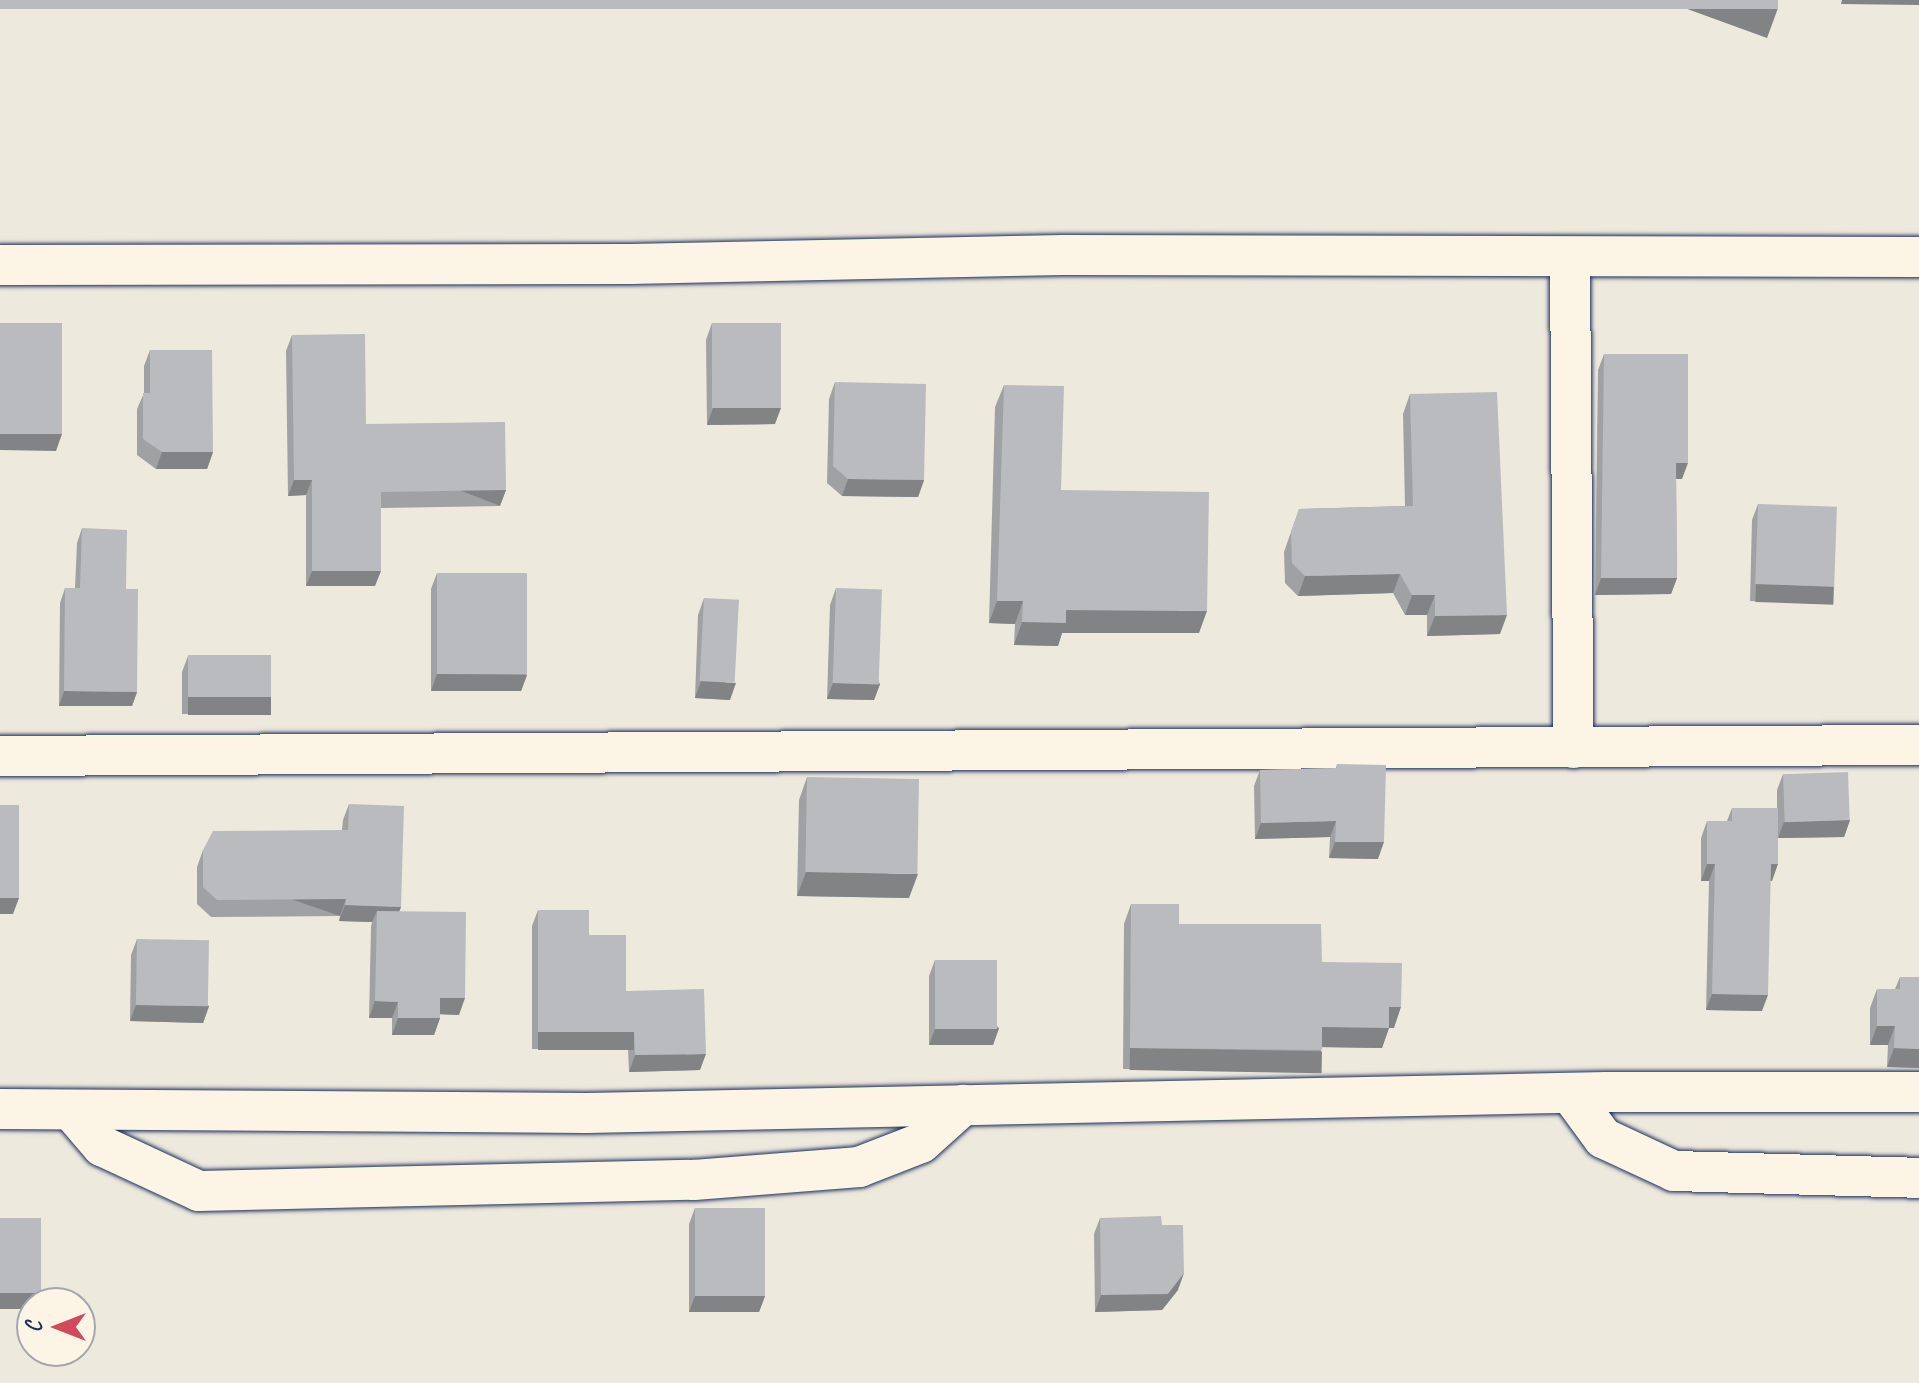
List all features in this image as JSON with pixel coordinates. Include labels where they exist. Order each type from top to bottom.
[{"type":"street","points":[[0,265],[630,264],[1063,255],[1919,257]]},
{"type":"street","points":[[1570,258],[1573,748]]},
{"type":"street","points":[[0,756],[1919,745]]},
{"type":"street","points":[[0,1109],[587,1113],[1570,1093],[1919,1092]]},
{"type":"street","points":[[1570,1093],[1603,1138],[1674,1171],[1919,1178]]},
{"type":"street","points":[[71,1110],[102,1146],[199,1191],[694,1180],[859,1167],[921,1143],[963,1105]]},
{"type":"building","points":[[0,0],[1778,0],[1778,9],[0,9]]},
{"type":"building","points":[[0,323],[62,323],[62,434],[0,434]]},
{"type":"building","points":[[712,323],[781,323],[781,408],[712,408]]},
{"type":"building","points":[[365,334],[366,424],[505,422],[506,490],[381,492],[381,571],[312,571],[312,480],[294,480],[292,335]]},
{"type":"building","points":[[150,350],[212,350],[213,452],[162,452],[143,439],[143,393],[150,393]]},
{"type":"building","points":[[1604,354],[1688,354],[1688,463],[1676,463],[1677,578],[1601,578]]},
{"type":"building","points":[[835,382],[926,384],[924,480],[848,479],[833,466]]},
{"type":"building","points":[[1004,385],[1064,386],[1061,490],[1209,492],[1207,611],[1066,610],[1066,623],[1022,622],[1023,601],[997,601]]},
{"type":"building","points":[[1497,392],[1507,615],[1435,616],[1435,595],[1412,595],[1400,574],[1305,576],[1292,563],[1291,532],[1299,509],[1413,506],[1410,394]]},
{"type":"building","points":[[1758,504],[1837,507],[1834,587],[1755,584]]},
{"type":"building","points":[[82,528],[127,530],[126,589],[138,589],[137,692],[64,691],[65,588],[80,588]]},
{"type":"building","points":[[437,573],[527,573],[527,674],[437,674]]},
{"type":"building","points":[[836,588],[882,590],[879,685],[833,683]]},
{"type":"building","points":[[704,598],[739,600],[735,683],[700,681]]},
{"type":"building","points":[[188,655],[271,655],[271,697],[188,697]]},
{"type":"building","points":[[1337,764],[1386,765],[1384,842],[1335,842],[1336,821],[1261,823],[1260,770],[1337,768]]},
{"type":"building","points":[[1848,772],[1850,820],[1785,822],[1783,774]]},
{"type":"building","points":[[807,777],[919,779],[917,874],[805,872]]},
{"type":"building","points":[[349,804],[404,806],[401,907],[345,905],[346,899],[217,900],[203,887],[203,850],[213,831],[348,830]]},
{"type":"building","points":[[0,805],[19,805],[19,898],[0,898]]},
{"type":"building","points":[[1732,808],[1778,808],[1778,864],[1771,864],[1768,995],[1712,994],[1715,864],[1707,864],[1707,821],[1732,821]]},
{"type":"building","points":[[1131,904],[1179,904],[1179,924],[1321,924],[1322,962],[1402,963],[1401,1007],[1389,1007],[1389,1028],[1322,1027],[1322,1050],[1130,1048]]},
{"type":"building","points":[[538,910],[589,910],[589,935],[626,935],[626,991],[704,989],[706,1054],[635,1055],[634,1032],[538,1032]]},
{"type":"building","points":[[377,911],[466,912],[465,998],[440,998],[440,1018],[398,1018],[398,1002],[375,1001]]},
{"type":"building","points":[[137,939],[209,940],[208,1006],[136,1005]]},
{"type":"building","points":[[935,960],[997,960],[997,1029],[935,1029]]},
{"type":"building","points":[[1900,977],[1919,977],[1919,1049],[1894,1048],[1895,1026],[1877,1026],[1877,989],[1900,989]]},
{"type":"building","points":[[695,1208],[765,1208],[765,1296],[695,1296]]},
{"type":"building","points":[[1161,1216],[1162,1225],[1183,1225],[1184,1273],[1168,1294],[1101,1295],[1100,1218]]},
{"type":"building","points":[[0,1218],[41,1218],[41,1287],[16,1287],[16,1293],[0,1293]]}]
